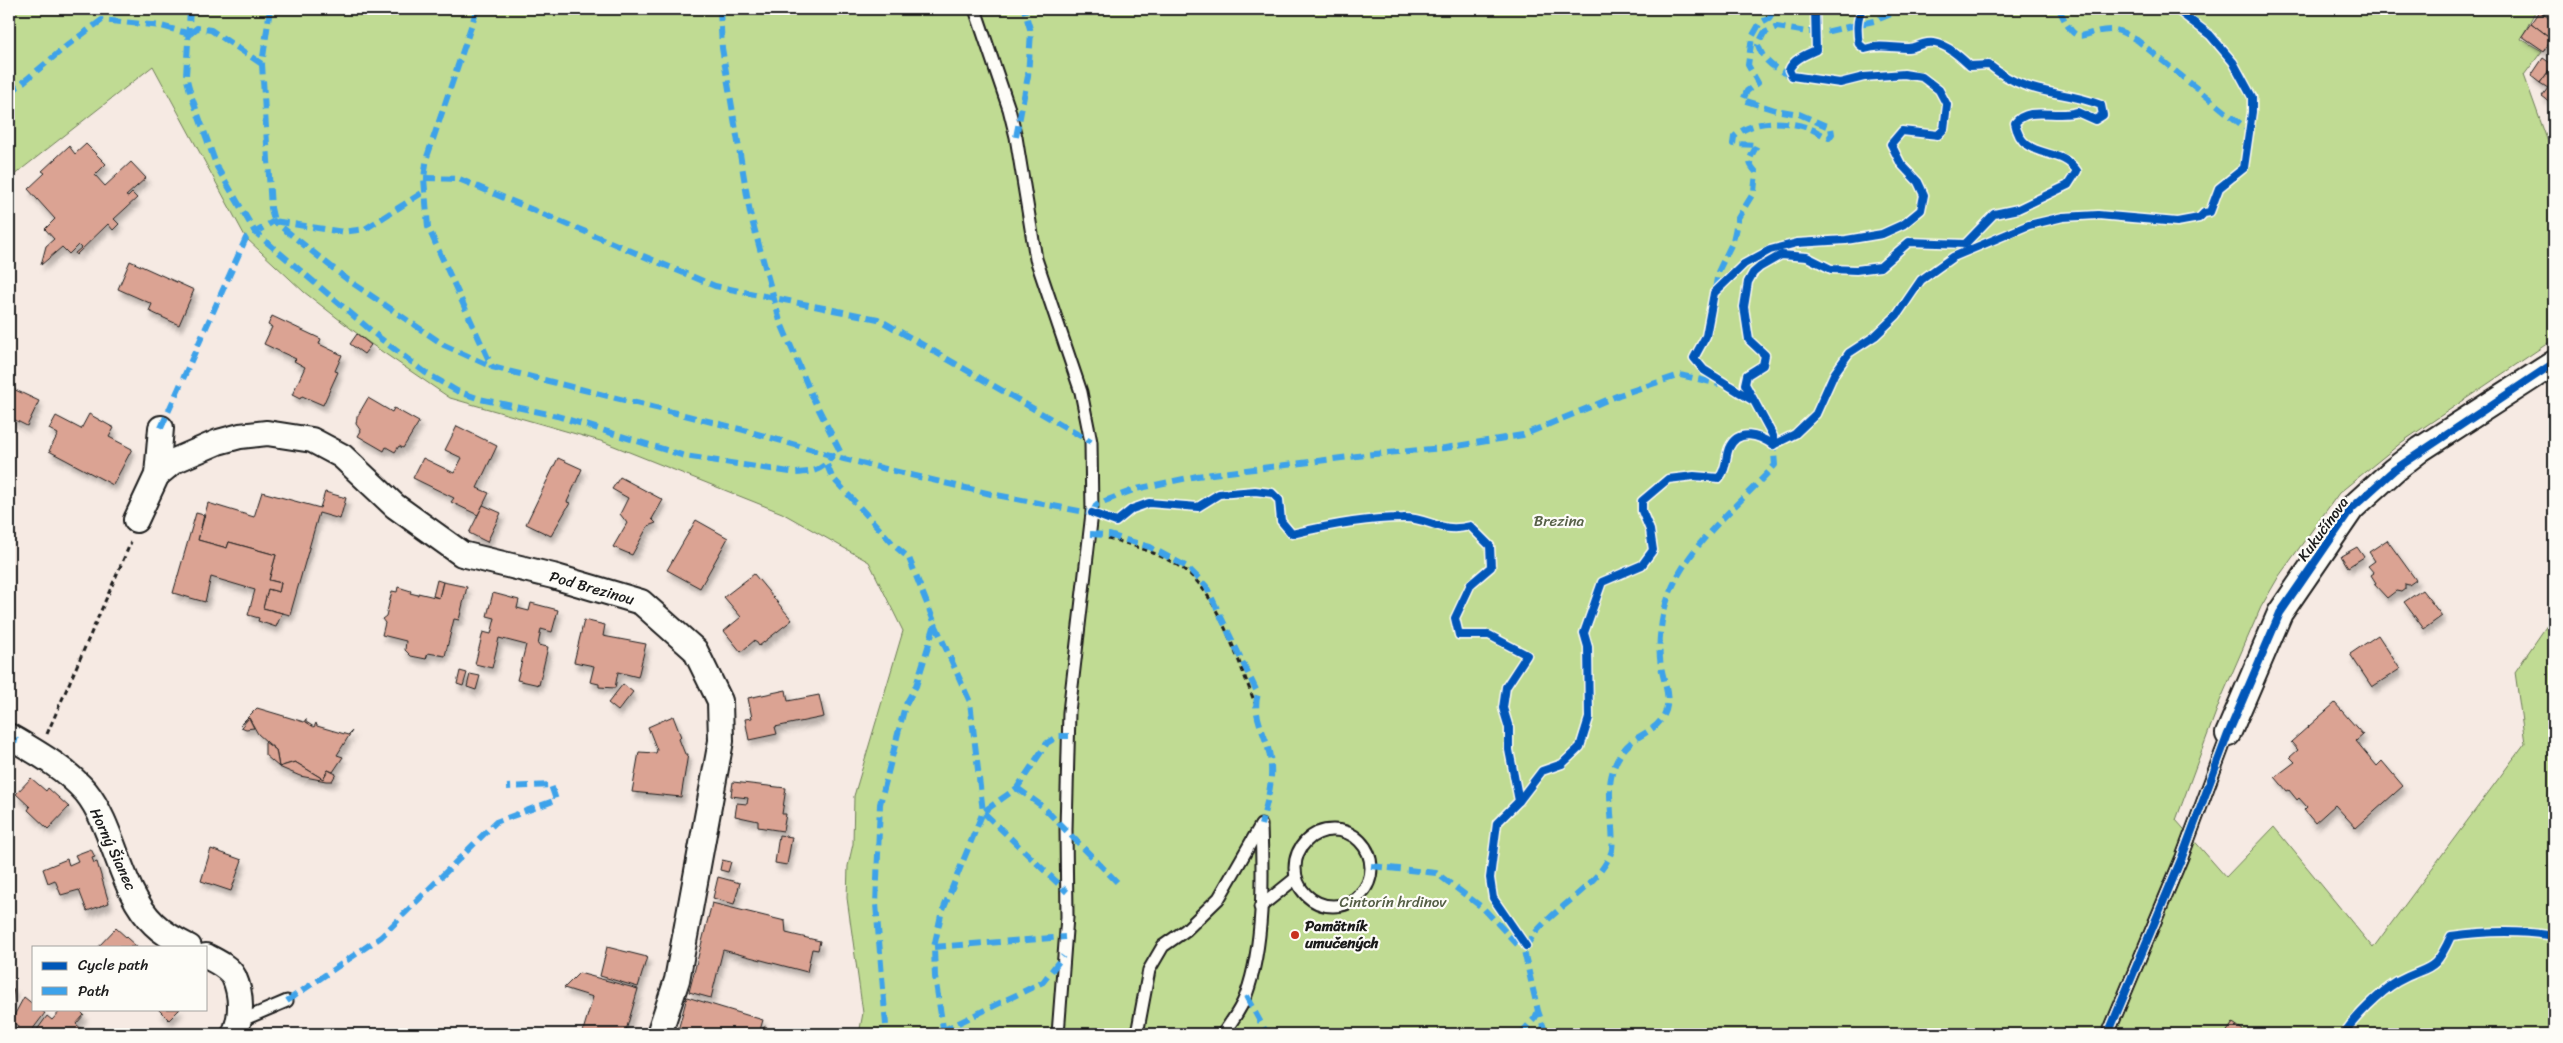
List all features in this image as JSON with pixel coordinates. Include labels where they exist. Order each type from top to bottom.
[{"type":"street","name":"Kukučínova","points":[[2228,734],[2280,613],[2352,508],[2394,470],[2421,449],[2554,363]]},
{"type":"street","points":[[136,526],[157,475],[161,428]]},
{"type":"street","name":"Pod Brezinou","points":[[157,475],[174,461],[216,436],[267,433],[312,440],[342,456],[395,506],[462,554],[553,576],[641,602],[695,650],[720,701],[721,741],[677,980],[659,1034]]},
{"type":"street","name":"Horný Šianec","points":[[9,736],[39,753],[67,774],[86,793],[98,813],[139,905],[154,924],[187,946]]},
{"type":"street","points":[[208,957],[222,964],[234,977],[239,996],[237,1028]]},
{"type":"lane","points":[[975,9],[1016,137],[1036,260],[1081,392],[1091,442],[1090,527],[1069,712],[1066,829],[1067,917],[1058,1034]]},
{"type":"lane","points":[[2108,1034],[2182,857],[2228,734]]},
{"type":"lane","points":[[1137,1034],[1149,970],[1163,946],[1186,930],[1219,898],[1260,825],[1262,861],[1260,907],[1254,966],[1246,996],[1223,1034]]},
{"type":"lane","points":[[1324,831],[1346,833],[1363,845],[1371,866],[1366,887],[1355,898],[1339,906],[1316,902],[1307,896],[1296,878],[1296,859],[1300,850],[1314,835],[1324,831]]},
{"type":"lane","points":[[1260,907],[1296,878]]},
{"type":"lane","points":[[237,1028],[287,1000]]},
{"type":"path","points":[[39,753],[136,526]]},
{"type":"path","points":[[1108,538],[1150,551],[1186,571],[1204,588],[1229,639],[1255,703]]},
{"type":"green space","name":"Brezina","points":[[9,9],[2539,9],[2536,10],[2521,39],[2542,51],[2524,75],[2554,159],[2554,339],[2402,442],[2339,493],[2279,576],[2261,607],[2220,701],[2176,820],[2226,877],[2274,827],[2373,948],[2525,743],[2515,672],[2554,615],[2554,1034],[859,1034],[863,1013],[847,898],[848,866],[853,844],[854,796],[903,631],[869,562],[782,513],[604,442],[450,398],[368,342],[304,292],[246,238],[153,66],[9,179]]},
{"type":"building","points":[[2539,11],[2554,22],[2552,39],[2531,23]]},
{"type":"building","points":[[2531,23],[2552,39],[2544,51],[2522,36]]},
{"type":"building","points":[[2543,58],[2553,65],[2540,83],[2531,76]]},
{"type":"building","points":[[2553,65],[2554,80],[2548,88],[2540,83]]},
{"type":"building","points":[[2554,80],[2554,105],[2542,96]]},
{"type":"building","points":[[86,144],[106,164],[95,175],[105,186],[131,162],[146,178],[126,196],[128,197],[132,193],[137,198],[114,219],[119,224],[113,230],[108,224],[76,255],[75,253],[81,248],[78,245],[69,254],[62,247],[41,265],[46,246],[54,239],[45,229],[55,219],[28,189],[45,173],[42,171],[69,146],[75,154]]},
{"type":"building","points":[[130,261],[194,290],[179,325],[149,311],[152,304],[118,289]]},
{"type":"building","points":[[272,316],[321,339],[319,344],[342,355],[335,371],[338,372],[323,405],[302,396],[300,399],[292,395],[305,367],[294,361],[296,359],[264,344],[272,327],[268,325]]},
{"type":"building","points":[[357,334],[371,345],[364,354],[350,344]]},
{"type":"building","points":[[9,387],[39,401],[27,426],[9,417]]},
{"type":"building","points":[[368,398],[392,412],[394,408],[419,422],[403,448],[399,446],[395,452],[386,447],[384,451],[358,436],[361,431],[356,424],[357,417]]},
{"type":"building","points":[[89,414],[114,428],[109,437],[132,449],[113,485],[49,451],[58,434],[49,429],[56,416],[81,429]]},
{"type":"building","points":[[457,426],[497,446],[477,488],[489,493],[478,515],[451,502],[454,498],[413,478],[423,458],[454,473],[462,458],[445,450]]},
{"type":"building","points":[[558,458],[582,469],[567,502],[570,503],[551,536],[526,524]]},
{"type":"building","points":[[620,477],[663,500],[652,519],[656,523],[648,526],[632,555],[613,547],[627,523],[620,514],[628,498],[612,489]]},
{"type":"building","points":[[262,492],[320,508],[325,492],[346,498],[340,519],[319,513],[290,615],[263,608],[268,589],[279,592],[281,583],[269,580],[276,555],[229,542],[227,548],[198,540],[208,503],[254,517]]},
{"type":"building","points":[[483,505],[501,513],[487,542],[469,533]]},
{"type":"building","points":[[196,513],[204,515],[198,540],[227,548],[229,542],[276,555],[269,580],[281,583],[279,592],[268,589],[263,608],[282,613],[276,627],[258,621],[259,618],[248,615],[255,590],[211,577],[205,602],[173,593]]},
{"type":"building","points":[[696,520],[728,538],[700,588],[667,570]]},
{"type":"building","points":[[2387,540],[2416,580],[2409,585],[2405,584],[2405,589],[2401,592],[2396,591],[2387,598],[2374,584],[2376,583],[2371,575],[2374,573],[2368,566],[2375,561],[2369,552]]},
{"type":"building","points":[[2357,547],[2364,557],[2348,567],[2341,556]]},
{"type":"building","points":[[754,574],[792,620],[759,646],[755,640],[741,652],[724,631],[741,617],[724,597]]},
{"type":"building","points":[[437,580],[443,582],[439,598],[433,596]]},
{"type":"building","points":[[443,582],[467,587],[459,620],[454,619],[445,656],[428,653],[426,659],[411,656],[405,650],[406,641],[382,635],[385,623],[382,619],[386,616],[392,591],[397,592],[398,587],[411,591],[410,593],[439,598]]},
{"type":"building","points":[[2422,590],[2442,616],[2424,629],[2404,602]]},
{"type":"building","points":[[493,593],[519,600],[517,608],[529,611],[531,603],[558,610],[552,632],[541,629],[538,645],[548,647],[539,685],[517,680],[526,645],[499,638],[492,668],[475,664],[483,632],[491,634],[495,618],[487,616]]},
{"type":"building","points":[[584,620],[605,625],[603,636],[646,644],[638,677],[618,672],[615,688],[599,687],[599,684],[590,682],[594,666],[574,662]]},
{"type":"building","points":[[2378,635],[2400,669],[2372,687],[2350,654]]},
{"type":"building","points":[[460,671],[467,673],[463,686],[457,684]]},
{"type":"building","points":[[470,674],[480,676],[476,690],[467,687]]},
{"type":"building","points":[[623,684],[633,692],[618,711],[608,703]]},
{"type":"building","points":[[786,690],[788,701],[819,695],[824,717],[775,727],[777,734],[749,740],[745,719],[752,718],[748,698]]},
{"type":"building","points":[[2335,703],[2363,735],[2356,741],[2377,766],[2382,761],[2403,786],[2356,828],[2335,805],[2315,823],[2304,810],[2307,807],[2299,798],[2297,800],[2289,790],[2287,791],[2275,777],[2295,762],[2290,757],[2298,750],[2291,742]]},
{"type":"building","points":[[257,708],[304,722],[306,719],[306,722],[314,727],[316,723],[317,726],[348,735],[352,731],[337,755],[343,757],[333,772],[328,770],[323,779],[295,762],[279,767],[276,750],[258,734],[249,718],[240,725]]},
{"type":"building","points":[[673,716],[681,737],[679,739],[685,754],[688,754],[681,797],[632,792],[639,752],[656,753],[657,750],[648,727]]},
{"type":"building","points":[[249,718],[254,728],[246,729],[241,727]]},
{"type":"building","points":[[265,742],[276,750],[279,767],[265,755]]},
{"type":"building","points":[[295,762],[323,779],[328,770],[336,774],[332,781],[326,781],[300,776],[279,767]]},
{"type":"building","points":[[31,778],[46,791],[48,788],[69,807],[48,829],[28,810],[30,807],[16,794]]},
{"type":"building","points":[[733,782],[786,788],[782,814],[786,814],[783,831],[758,827],[758,821],[735,816],[737,803],[747,804],[748,798],[731,796]]},
{"type":"building","points":[[779,835],[792,837],[787,865],[775,863]]},
{"type":"building","points":[[91,849],[95,857],[92,858],[94,863],[97,862],[109,903],[87,911],[79,890],[61,895],[55,880],[48,883],[43,869],[67,859],[69,865],[78,861],[75,855]]},
{"type":"building","points":[[211,849],[242,860],[231,891],[201,881]]},
{"type":"building","points":[[722,860],[731,862],[728,872],[720,870]]},
{"type":"building","points":[[718,877],[740,883],[734,904],[713,898]]},
{"type":"building","points":[[712,903],[785,921],[786,933],[820,941],[818,950],[812,949],[807,972],[723,950],[711,998],[689,992]]},
{"type":"building","points":[[116,928],[136,946],[99,946]]},
{"type":"building","points":[[607,947],[647,957],[638,987],[600,976]]},
{"type":"building","points":[[579,973],[638,989],[625,1034],[582,1034],[593,997],[564,988]]},
{"type":"building","points":[[9,988],[14,989],[9,1014]]},
{"type":"building","points":[[24,997],[32,1003],[32,1010],[40,1010],[45,1013],[29,1034],[13,1034],[18,1026],[11,1021]]},
{"type":"building","points":[[687,997],[763,1020],[760,1030],[766,1026],[769,1032],[776,1034],[677,1034]]},
{"type":"building","points":[[61,1010],[79,1010],[84,1015],[76,1024],[87,1034],[34,1034],[47,1016],[52,1020]]},
{"type":"building","points":[[159,1010],[179,1010],[169,1020]]},
{"type":"building","points":[[2233,1023],[2244,1031],[2241,1034],[2225,1034]]},
{"type":"marked path","points":[[190,9],[186,76],[191,95],[217,167],[255,232],[381,339],[426,373],[457,391],[480,399],[557,416],[685,456],[796,473],[817,470],[825,465],[832,456]]},
{"type":"marked path","points":[[270,9],[262,64],[271,208],[274,221],[343,232],[365,229],[425,191]]},
{"type":"marked path","points":[[477,9],[427,157],[424,178],[428,227],[492,367]]},
{"type":"marked path","points":[[720,9],[722,48],[750,213],[780,321],[813,398],[844,459]]},
{"type":"marked path","points":[[1016,137],[1028,76],[1031,32],[1024,9]]},
{"type":"marked path","points":[[1715,290],[1718,272],[1733,241],[1738,218],[1754,192],[1756,172],[1751,165],[1750,159],[1757,145],[1733,144],[1734,137],[1750,127],[1769,123],[1799,125],[1829,138],[1832,134],[1831,128],[1799,114],[1775,110],[1743,100],[1747,91],[1758,83],[1748,65],[1752,37],[1760,23],[1769,18],[1775,9]]},
{"type":"marked path","points":[[1792,76],[1775,68],[1763,56],[1758,45],[1764,33],[1777,27],[1807,32],[1825,32],[1874,21],[1903,9]]},
{"type":"marked path","points":[[2059,9],[2066,23],[2077,35],[2082,36],[2103,30],[2115,30],[2137,40],[2248,130]]},
{"type":"marked path","points":[[9,94],[69,44],[102,20],[161,26],[190,34]]},
{"type":"marked path","points":[[190,34],[197,28],[211,30],[262,64]]},
{"type":"marked path","points":[[424,178],[459,179],[715,286],[878,319],[1091,442]]},
{"type":"marked path","points":[[161,428],[246,238],[274,221],[348,280],[444,345],[492,367],[744,430],[844,459],[991,494],[1095,514]]},
{"type":"marked path","points":[[1092,513],[1097,504],[1136,489],[1197,476],[1374,454],[1445,448],[1523,435],[1619,395],[1680,375],[1719,384]]},
{"type":"marked path","points":[[1546,1034],[1538,1011],[1524,951],[1532,937],[1543,925],[1593,880],[1611,853],[1613,839],[1610,786],[1614,766],[1627,746],[1658,724],[1666,710],[1668,698],[1660,657],[1660,637],[1666,603],[1676,579],[1704,538],[1775,465],[1773,441]]},
{"type":"marked path","points":[[827,465],[832,477],[896,547],[909,558],[935,624],[916,686],[905,706],[880,804],[876,904],[886,1025],[882,1034]]},
{"type":"marked path","points":[[1090,534],[1109,535],[1150,547],[1187,567],[1206,586],[1258,694],[1256,710],[1268,749],[1271,766],[1269,791],[1261,825]]},
{"type":"marked path","points":[[935,624],[970,702],[983,812],[1067,892]]},
{"type":"marked path","points":[[944,1034],[935,977],[934,947],[941,915],[983,812],[1017,788],[1047,743],[1058,736],[1069,736]]},
{"type":"marked path","points":[[9,739],[18,741]]},
{"type":"marked path","points":[[287,1001],[381,937],[496,822],[556,800],[551,785],[507,787]]},
{"type":"marked path","points":[[1017,788],[1042,806],[1117,882]]},
{"type":"marked path","points":[[1371,866],[1436,873],[1483,908],[1518,945]]},
{"type":"marked path","points":[[934,947],[1065,937]]},
{"type":"marked path","points":[[942,1031],[1043,982],[1063,956]]},
{"type":"marked path","points":[[1246,996],[1267,1034]]},
{"type":"marked path","points":[[1520,1034],[1535,1018],[1538,1011]]},
{"type":"cycle path","points":[[1752,400],[1704,370],[1694,358],[1706,336],[1714,293],[1744,264],[1770,250],[1797,243],[1846,240],[1882,234],[1904,224],[1921,210],[1924,195],[1918,182],[1901,164],[1891,144],[1902,131],[1938,135],[1944,129],[1947,105],[1939,90],[1922,77],[1904,74],[1864,77],[1840,83],[1792,76],[1789,70],[1791,66],[1801,57],[1816,50],[1815,9]]},
{"type":"cycle path","points":[[1773,445],[1773,436],[1745,384],[1747,375],[1763,365],[1765,355],[1749,340],[1744,307],[1748,282],[1753,273],[1781,255],[1807,257],[1831,269],[1856,270],[1880,267],[1909,242],[1965,244],[1994,214],[2018,209],[2068,185],[2077,171],[2070,163],[2061,158],[2033,148],[2025,143],[2019,135],[2015,123],[2021,118],[2035,113],[2069,114],[2077,112],[2095,120],[2103,115],[2101,105],[2071,96],[2031,88],[2018,83],[1989,65],[1970,66],[1945,46],[1939,44],[1927,43],[1908,48],[1881,46],[1865,49],[1859,44],[1858,35],[1858,22],[1862,9]]},
{"type":"cycle path","points":[[1773,445],[1795,434],[1816,414],[1834,374],[1849,353],[1875,336],[1897,315],[1921,280],[1953,257],[2029,225],[2063,217],[2098,215],[2177,222],[2199,218],[2204,213],[2210,212],[2219,188],[2244,168],[2252,112],[2252,97],[2233,62],[2210,35],[2176,9]]},
{"type":"cycle path","points":[[2108,1034],[2182,857],[2228,734],[2280,613],[2352,508],[2394,470],[2554,363]]},
{"type":"cycle path","points":[[1519,801],[1542,771],[1562,764],[1580,747],[1589,718],[1588,647],[1584,633],[1602,582],[1642,565],[1653,550],[1650,530],[1642,511],[1642,501],[1668,479],[1694,476],[1719,478],[1725,467],[1729,448],[1738,438],[1749,435],[1755,436],[1773,445]]},
{"type":"cycle path","points":[[1092,513],[1116,522],[1132,509],[1149,503],[1198,507],[1219,494],[1255,491],[1272,493],[1279,500],[1281,521],[1292,534],[1347,523],[1389,518],[1412,518],[1450,528],[1470,526],[1490,546],[1491,567],[1471,584],[1455,618],[1459,635],[1489,635],[1527,655],[1506,687],[1503,708],[1509,728],[1509,750],[1519,801],[1497,823],[1490,878],[1493,898],[1526,946]]},
{"type":"cycle path","points":[[2344,1034],[2361,1013],[2383,992],[2397,982],[2434,963],[2445,949],[2451,936],[2503,932],[2554,936]]},
{"type":"place","name":"Pamätník umučených","points":[[1295,935]]},
{"type":"park label","name":"Cintorín hrdinov","points":[[1393,902]]}]
